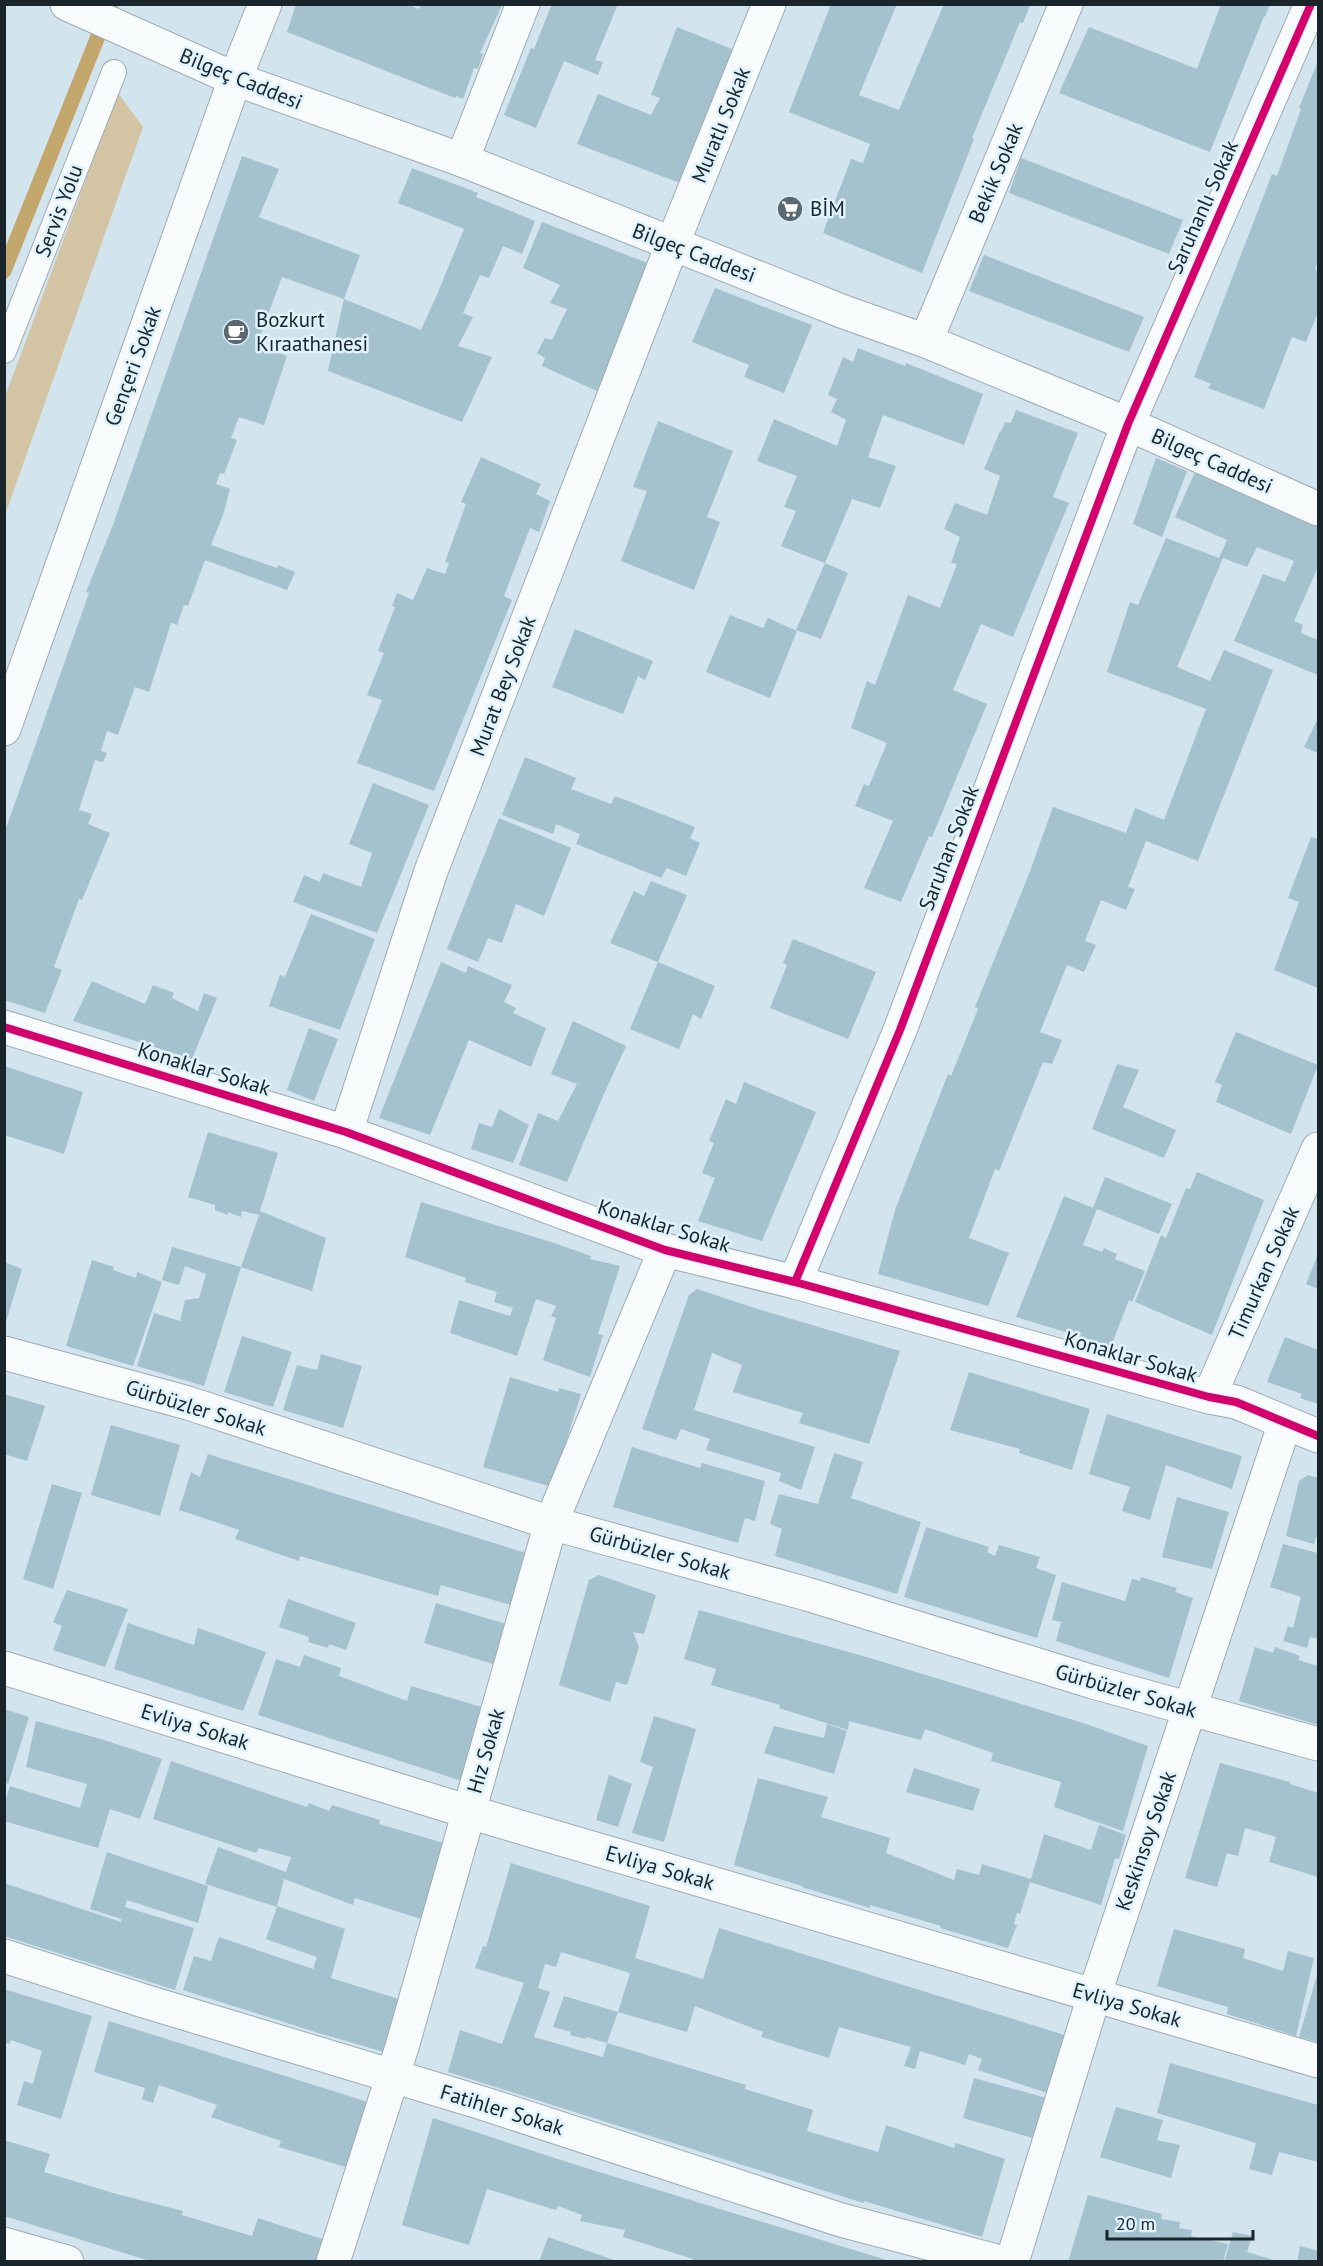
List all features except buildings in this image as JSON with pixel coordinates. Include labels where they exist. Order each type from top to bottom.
[{"type":"street","name":"Bilgeç Caddesi","points":[[67,4],[235,79],[462,160],[672,245],[926,341],[1128,424],[1318,509]]},
{"type":"street","name":"Gençeri Sokak","points":[[4,729],[235,79],[265,4]]},
{"type":"street","points":[[462,160],[523,4]]},
{"type":"street","name":"Muratlı Sokak","points":[[672,245],[769,4]]},
{"type":"street","name":"Bekik Sokak","points":[[926,341],[1066,4]]},
{"type":"street","name":"Saruhanlı Sokak","points":[[1128,424],[1311,4]]},
{"type":"street","name":"Murat Bey Sokak","points":[[346,1132],[431,871],[672,245]]},
{"type":"street","name":"Saruhan Sokak","points":[[795,1282],[900,1030],[1128,424]]},
{"type":"street","name":"Konaklar Sokak","points":[[4,1027],[346,1132],[665,1250],[795,1282],[1209,1397],[1236,1402],[1318,1436]]},
{"type":"street","name":"Timurkan Sokak","points":[[1209,1397],[1318,1149]]},
{"type":"street","name":"Hız Sokak","points":[[333,2262],[393,2077],[551,1522],[665,1250]]},
{"type":"street","name":"Gürbüzler Sokak","points":[[4,1353],[188,1403],[551,1522],[807,1594],[1093,1682],[1318,1744]]},
{"type":"street","name":"Keskinsoy Sokak","points":[[1012,2262],[1094,1996],[1286,1423]]},
{"type":"street","name":"Evliya Sokak","points":[[4,1668],[469,1812],[1318,2061]]},
{"type":"street","name":"Fatihler Sokak","points":[[4,1956],[144,2001],[482,2103],[841,2220],[1000,2262]]},
{"type":"street","points":[[4,2244],[67,2262]]},
{"type":"lane","name":"Servis Yolu","points":[[4,351],[114,72]]},
{"type":"shaded area","points":[[118,93],[143,127],[5,515],[5,397]]},
{"type":"waterway","points":[[4,271],[111,4]]},
{"type":"cycle path","points":[[795,1282],[900,1030],[1128,424],[1311,4]]},
{"type":"cycle path","points":[[4,1027],[346,1132],[665,1250],[795,1282],[1209,1397],[1236,1402],[1318,1436]]},
{"type":"place","name":"BİM","points":[[790,209]]},
{"type":"place","name":"Bozkurt Kıraathanesi","points":[[236,332]]}]
